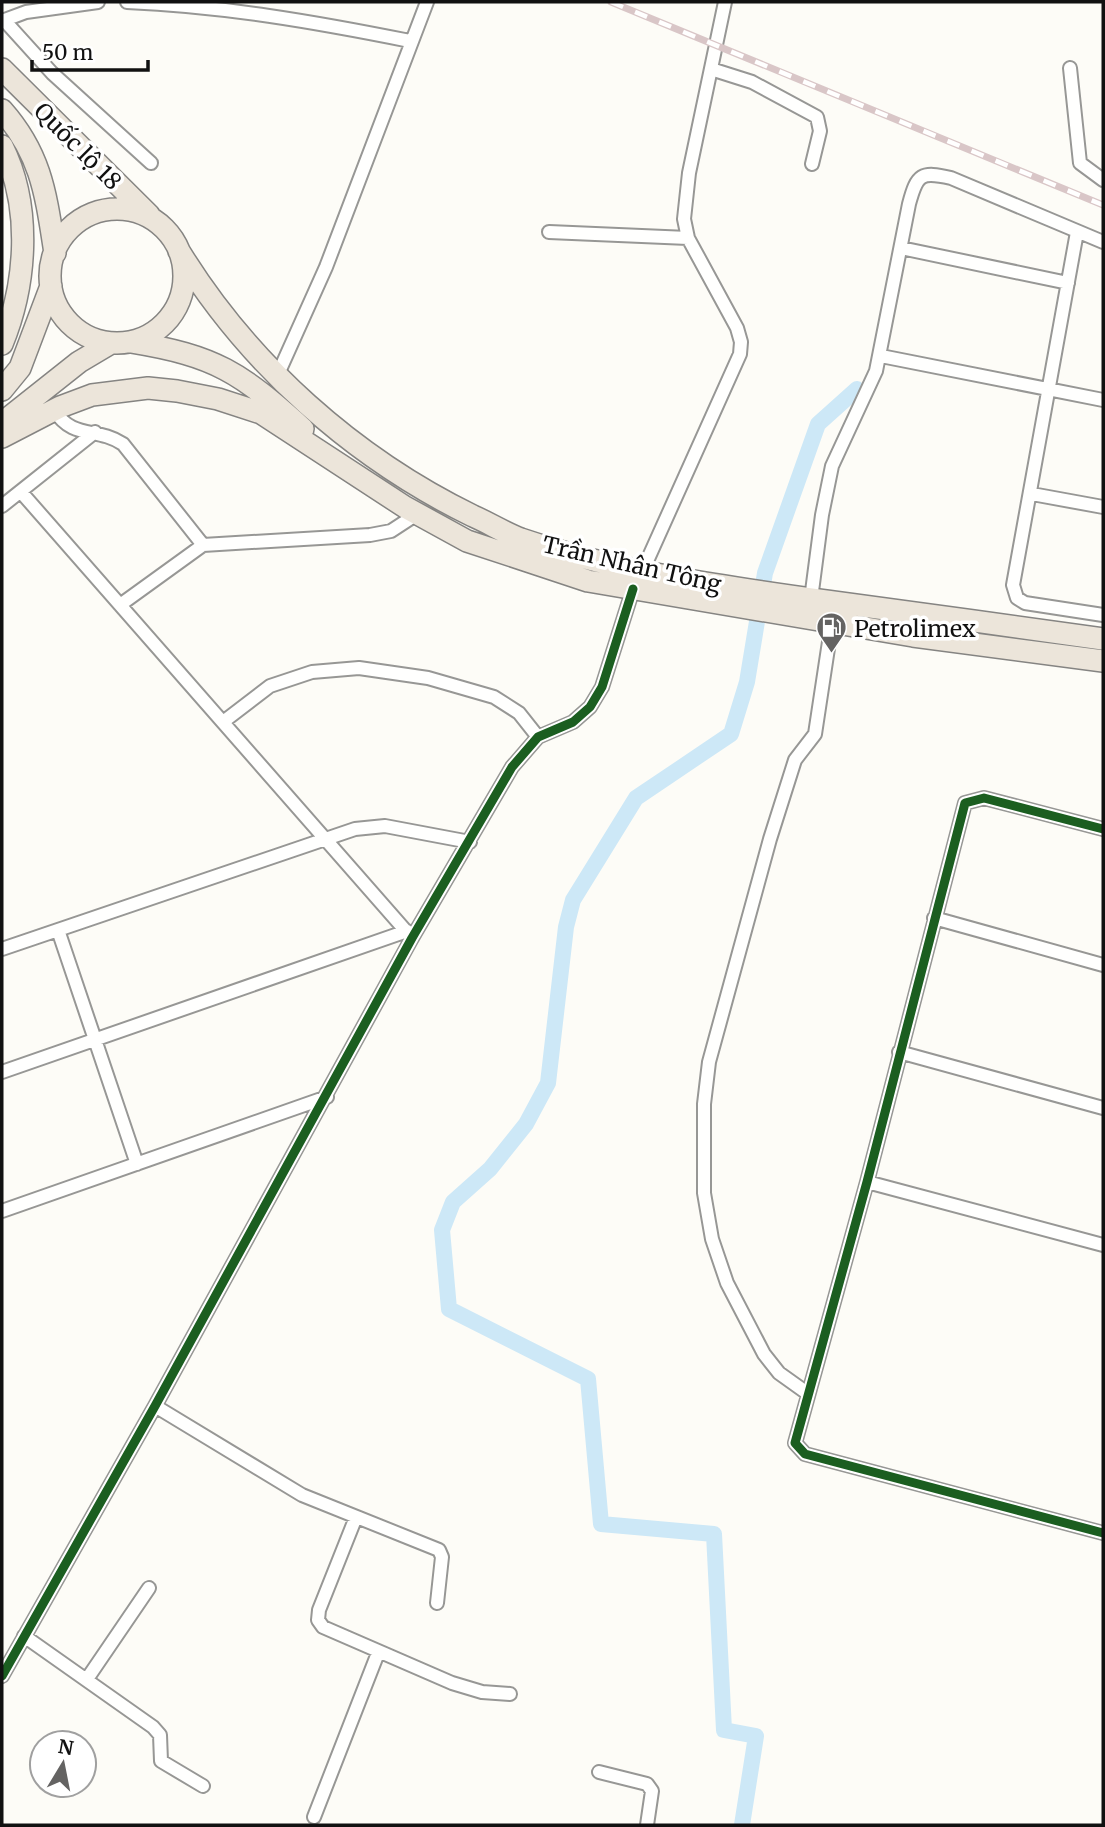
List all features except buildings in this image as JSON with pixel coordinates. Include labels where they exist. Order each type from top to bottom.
[{"type":"highway","name":"Quốc lộ 18","points":[[2,69],[156,222]]},
{"type":"highway","name":"Quốc lộ 18","points":[[2,110],[27,141],[44,180],[55,253]]},
{"type":"highway","points":[[2,146],[18,191],[23,243],[19,285],[2,345]]},
{"type":"highway","points":[[2,390],[20,368],[51,286],[55,253],[72,228],[97,213],[117,210],[137,213],[156,222],[170,234],[180,251],[184,270],[183,289],[177,308],[165,323],[149,335],[121,342],[79,362],[2,424]]},
{"type":"highway","name":"Trần Nhân Tông","points":[[180,251],[214,305],[244,342],[344,435],[421,490],[519,538],[638,579],[776,604]]},
{"type":"highway","points":[[51,286],[65,318],[86,335],[121,342]]},
{"type":"highway","name":"Trần Nhân Tông","points":[[121,342],[178,349],[225,366],[257,386],[354,475]]},
{"type":"highway","name":"Trần Nhân Tông","points":[[2,437],[54,410],[92,395],[148,388],[205,396],[261,414],[417,514],[467,541],[588,581],[638,579]]},
{"type":"highway","points":[[776,604],[811,599],[1103,639]]},
{"type":"highway","points":[[776,604],[832,622],[1103,661]]},
{"type":"street","points":[[98,2],[26,12],[3,20],[52,73],[151,163]]},
{"type":"street","points":[[127,2],[192,4],[275,15],[410,41]]},
{"type":"street","points":[[278,374],[326,267],[427,2]]},
{"type":"street","points":[[2,1676],[327,1097],[409,934],[470,842],[512,767],[538,737],[572,722],[590,707],[602,687],[638,579],[740,354],[741,342],[737,328],[688,238],[684,209],[724,2]]},
{"type":"street","points":[[1070,68],[1080,163],[1103,180]]},
{"type":"street","points":[[711,69],[752,82],[817,117],[820,131],[812,164]]},
{"type":"street","points":[[811,599],[822,515],[832,466],[880,356],[914,185],[920,176],[931,173],[951,178],[1103,242]]},
{"type":"street","points":[[549,232],[688,238]]},
{"type":"street","points":[[1077,232],[1032,494],[1013,585],[1017,598],[1026,603],[1103,615]]},
{"type":"street","points":[[901,248],[1068,283]]},
{"type":"street","points":[[880,356],[1103,400]]},
{"type":"street","points":[[54,410],[63,424],[75,430],[113,437],[123,444],[203,545]]},
{"type":"street","points":[[2,506],[95,432]]},
{"type":"street","points":[[21,492],[409,934]]},
{"type":"street","points":[[1032,494],[1103,507]]},
{"type":"street","points":[[120,605],[203,545],[370,535],[391,531],[417,514]]},
{"type":"street","points":[[807,1393],[779,1373],[764,1354],[727,1283],[712,1239],[704,1193],[704,1104],[709,1062],[770,839],[795,760],[815,734],[832,622]]},
{"type":"street","points":[[223,722],[270,686],[312,672],[359,667],[428,678],[494,697],[519,713],[538,737]]},
{"type":"street","points":[[1103,829],[984,798],[968,800],[934,918],[867,1182],[795,1443],[805,1454],[1103,1533]]},
{"type":"street","points":[[2,950],[355,829],[385,826],[470,842]]},
{"type":"street","points":[[934,918],[1103,965]]},
{"type":"street","points":[[58,930],[137,1164]]},
{"type":"street","points":[[2,1072],[409,934]]},
{"type":"street","points":[[899,1052],[1103,1108]]},
{"type":"street","points":[[2,1211],[327,1097]]},
{"type":"street","points":[[867,1182],[1103,1245]]},
{"type":"street","points":[[155,1406],[302,1495],[439,1550],[442,1557],[437,1603]]},
{"type":"street","points":[[356,1517],[319,1611],[318,1620],[332,1632],[452,1683],[482,1692],[510,1694]]},
{"type":"street","points":[[87,1679],[149,1588]]},
{"type":"street","points":[[24,1636],[153,1727],[160,1735],[161,1761],[203,1786]]},
{"type":"street","points":[[314,1817],[378,1653]]},
{"type":"street","points":[[599,1772],[647,1784],[652,1791],[647,1825]]},
{"type":"waterway","points":[[742,1825],[756,1736],[724,1730],[714,1534],[601,1524],[588,1379],[449,1309],[442,1230],[453,1202],[490,1169],[526,1124],[548,1083],[566,927],[573,900],[636,798],[731,734],[747,682],[765,573],[818,424],[857,389]]},
{"type":"railway","points":[[611,2],[1103,205]]},
{"type":"cycle path","points":[[2,1676],[155,1406],[412,938],[512,767],[538,737],[573,722],[590,707],[602,687],[633,589]]},
{"type":"cycle path","points":[[1103,829],[984,798],[965,803],[867,1182],[795,1443],[805,1454],[1103,1533]]},
{"type":"place","name":"Petrolimex","points":[[831,655]]}]
